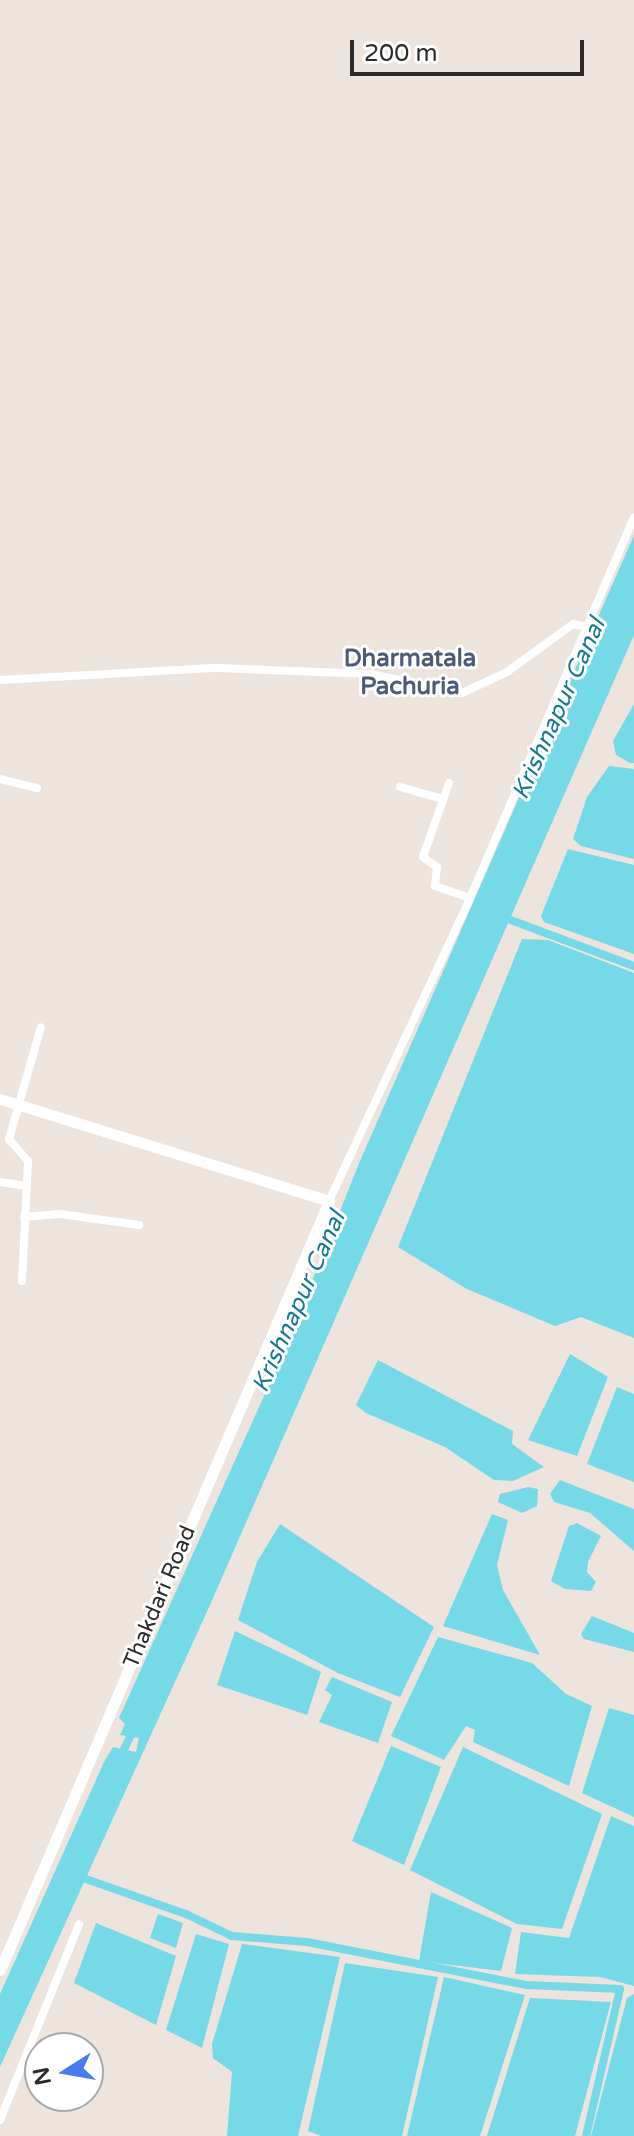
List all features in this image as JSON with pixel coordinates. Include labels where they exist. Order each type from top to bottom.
[{"type":"street","points":[[0,1099],[17,1107],[329,1201],[470,898],[634,518]]},
{"type":"street","points":[[0,680],[218,668],[370,674],[462,693],[507,672],[573,624],[588,627]]},
{"type":"street","points":[[0,779],[37,788]]},
{"type":"street","points":[[449,783],[423,857],[437,867],[435,886],[470,898]]},
{"type":"street","points":[[400,787],[443,799]]},
{"type":"street","points":[[22,1281],[28,1161],[9,1139],[41,1027]]},
{"type":"street","points":[[0,1182],[27,1186]]},
{"type":"street","name":"Thakdari Road","points":[[0,1970],[323,1224],[329,1201]]},
{"type":"street","points":[[24,1217],[60,1214],[139,1225]]},
{"type":"street","points":[[0,2120],[79,1924]]},
{"type":"water","points":[[634,535],[634,635],[210,1605],[0,2067],[0,1994],[104,1762],[113,1747],[136,1752],[139,1738],[120,1735],[125,1724],[119,1718],[282,1356],[360,1161]]},
{"type":"water","points":[[634,704],[634,763],[630,763],[616,755],[613,741]]},
{"type":"water","points":[[609,766],[634,769],[634,859],[581,846],[573,839],[587,797]]},
{"type":"water","points":[[568,849],[634,865],[634,954],[544,922],[541,916]]},
{"type":"water","points":[[522,939],[548,940],[634,973],[634,1338],[581,1317],[555,1326],[467,1289],[398,1247]]},
{"type":"water","points":[[570,1354],[608,1377],[577,1456],[528,1440]]},
{"type":"water","points":[[378,1360],[513,1431],[512,1444],[544,1467],[513,1481],[494,1480],[445,1447],[366,1413],[356,1405]]},
{"type":"water","points":[[617,1387],[634,1394],[634,1482],[587,1464]]},
{"type":"water","points":[[560,1480],[634,1509],[634,1551],[590,1513],[554,1502],[550,1494]]},
{"type":"water","points":[[528,1487],[538,1489],[537,1506],[522,1513],[498,1502],[500,1494]]},
{"type":"water","points":[[492,1514],[508,1520],[497,1565],[503,1590],[540,1655],[443,1626]]},
{"type":"water","points":[[577,1523],[601,1536],[588,1562],[587,1572],[596,1582],[591,1591],[565,1589],[551,1581],[569,1526]]},
{"type":"water","points":[[280,1524],[434,1627],[400,1697],[338,1673],[238,1620],[257,1562]]},
{"type":"water","points":[[592,1616],[634,1633],[634,1652],[584,1639],[581,1634]]},
{"type":"water","points":[[235,1631],[321,1672],[307,1715],[217,1685]]},
{"type":"water","points":[[438,1637],[532,1663],[566,1694],[592,1706],[569,1786],[473,1742],[475,1730],[466,1726],[444,1760],[391,1736]]},
{"type":"water","points":[[332,1677],[392,1702],[378,1743],[319,1722],[332,1695],[325,1690]]},
{"type":"water","points":[[609,1708],[634,1715],[634,1817],[582,1793]]},
{"type":"water","points":[[391,1746],[441,1767],[404,1865],[352,1841]]},
{"type":"water","points":[[463,1747],[602,1814],[562,1929],[517,1924],[410,1870]]},
{"type":"water","points":[[611,1816],[634,1826],[634,1986],[600,1977],[515,1974],[521,1932],[569,1938]]},
{"type":"water","points":[[431,1892],[512,1928],[501,1971],[419,1961]]},
{"type":"water","points":[[158,1914],[183,1923],[176,1948],[150,1938]]},
{"type":"water","points":[[96,1923],[176,1956],[156,2025],[74,1983]]},
{"type":"water","points":[[196,1934],[229,1944],[202,2048],[166,2030]]},
{"type":"water","points":[[242,1944],[340,1957],[298,2136],[227,2136],[232,2072],[213,2058],[212,2044]]},
{"type":"water","points":[[345,1963],[438,1977],[402,2136],[321,2136],[308,2131]]},
{"type":"water","points":[[444,1977],[525,1995],[480,2136],[407,2136]]},
{"type":"water","points":[[634,1994],[634,2136],[591,2136],[627,1998]]},
{"type":"water","points":[[530,1998],[611,2002],[575,2136],[487,2136]]},
{"type":"waterway","points":[[508,919],[634,966]]},
{"type":"waterway","name":"Krishnapur Canal","points":[[121,1756],[134,1728]]},
{"type":"waterway","points":[[83,1878],[186,1914],[232,1936],[307,1942],[527,1985],[620,1989],[586,2136]]},
{"type":"district","name":"Dharmatala Pachuria","points":[[410,673]]}]
